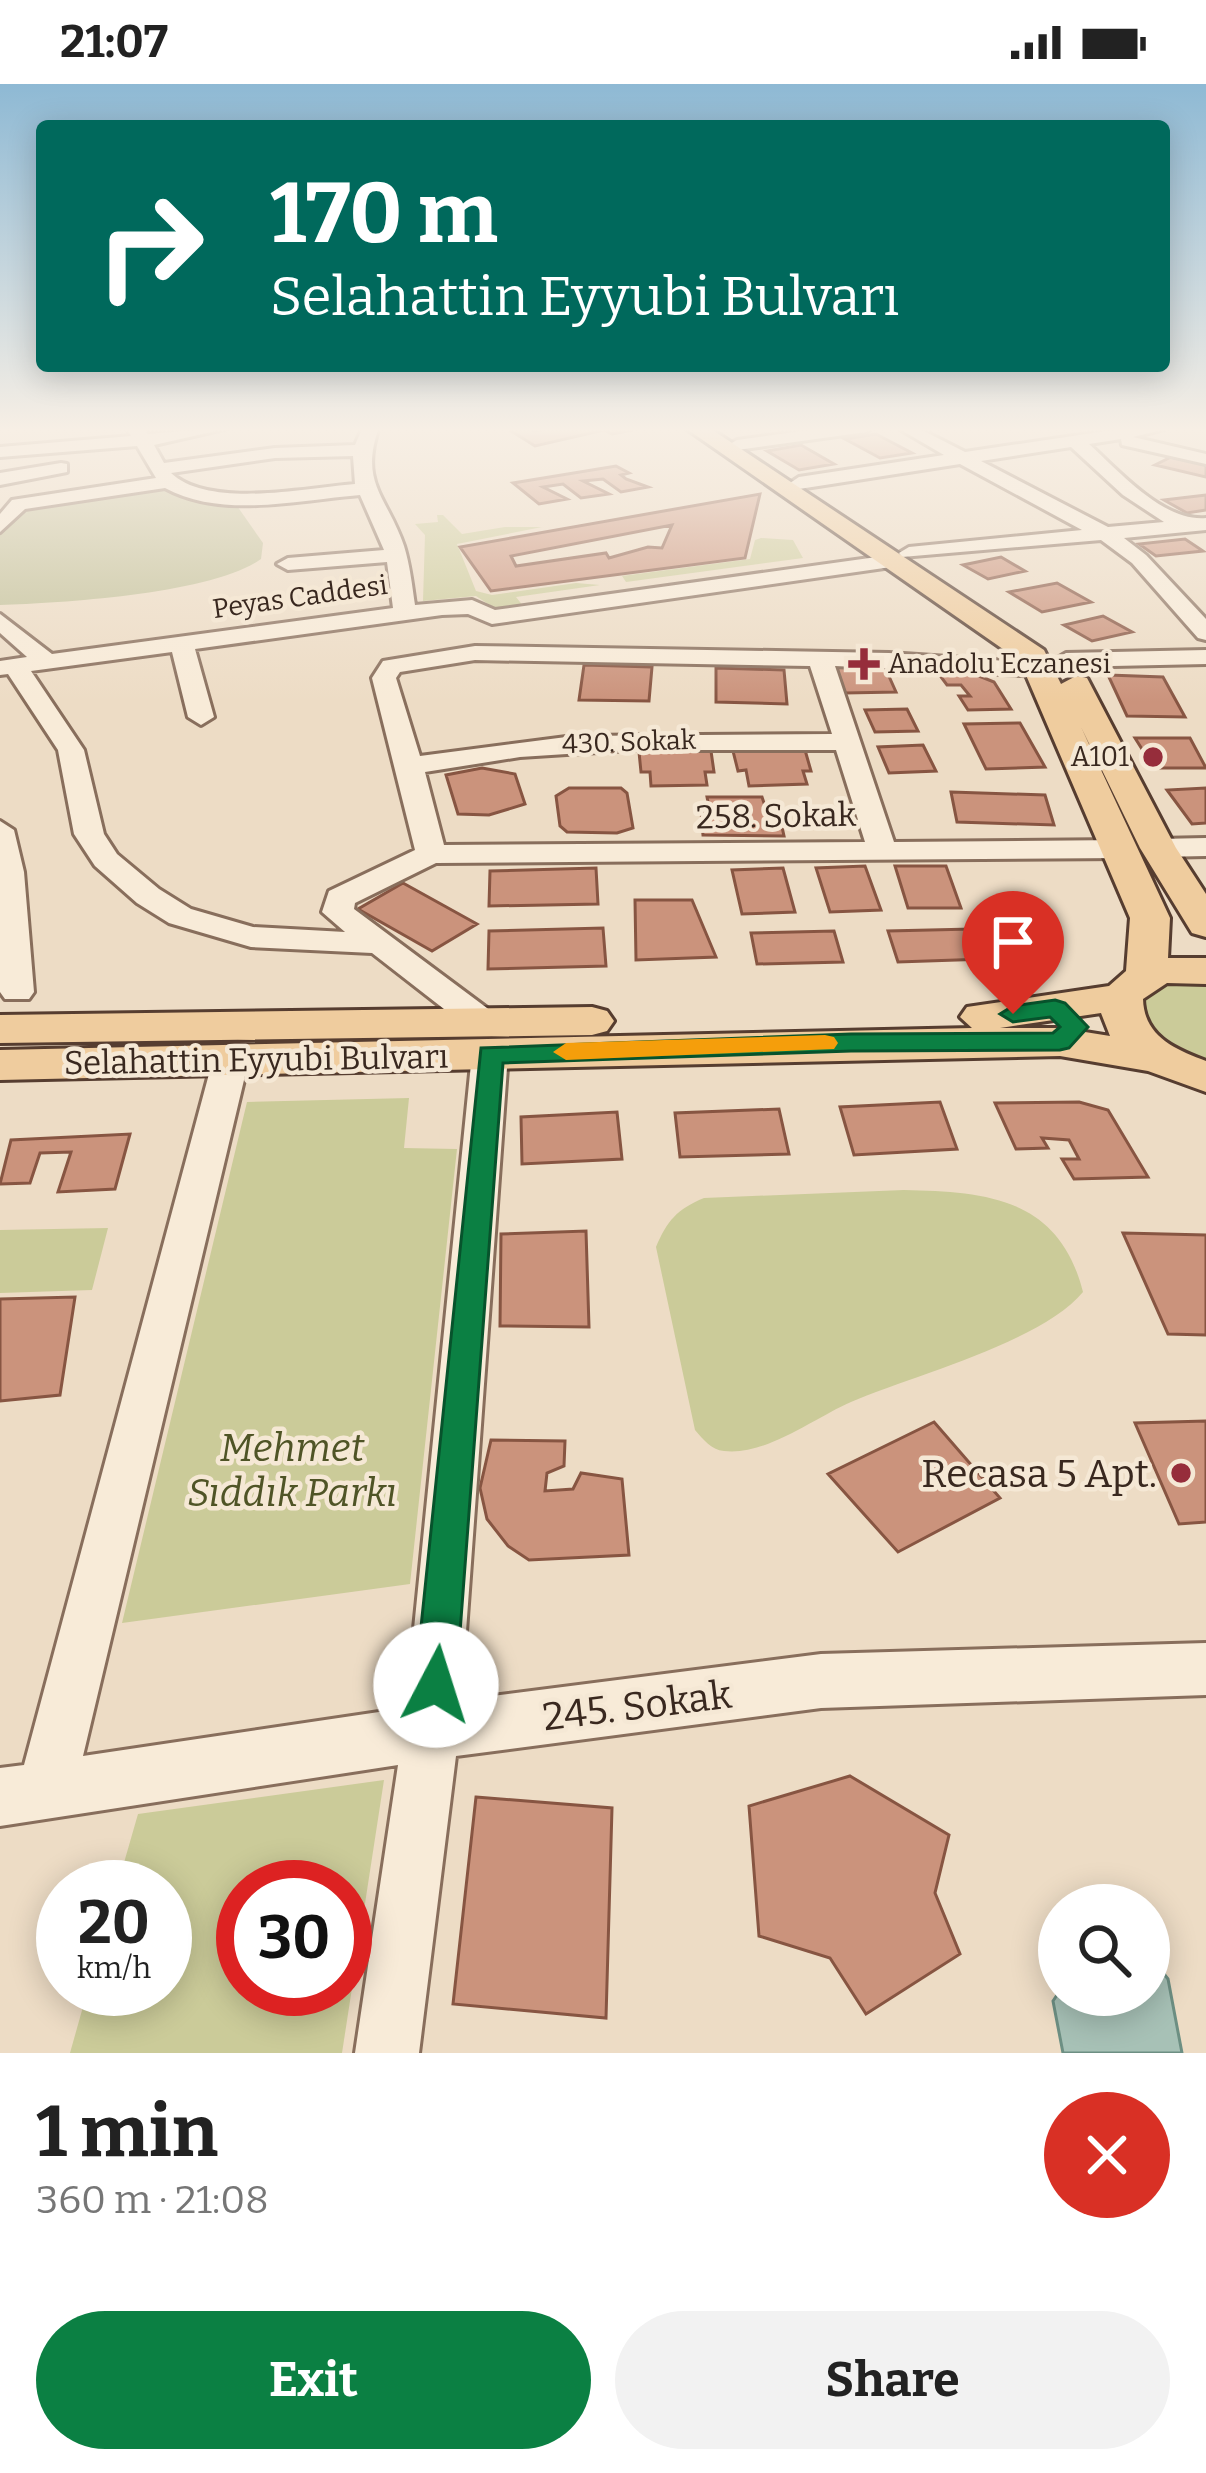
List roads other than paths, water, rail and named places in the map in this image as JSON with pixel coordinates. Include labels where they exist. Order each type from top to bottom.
[{"type":"main road","points":[[840,519],[900,557]]},
{"type":"main road","points":[[848,519],[1054,664],[1205,923],[1181,932],[1150,918]]},
{"type":"main road","points":[[1054,664],[1081,767],[1150,918],[1134,986],[1120,1012],[1126,1028],[1178,1066],[1206,1105]]},
{"type":"main road","name":"Selahattin Eyyubi Bulvarı","points":[[8,1011],[486,1038],[828,1043],[1058,1025],[1167,970],[1206,971]]},
{"type":"main road","name":"Selahattin Eyyubi Bulvarı","points":[[1058,1025],[1178,1066]]},
{"type":"main road","name":"Selahattin Eyyubi Bulvarı","points":[[0,1065],[231,1059],[486,1038]]},
{"type":"street","points":[[379,519],[395,555],[405,612]]},
{"type":"street","points":[[1078,519],[1139,560],[1206,633]]},
{"type":"street","points":[[1172,519],[1183,526]]},
{"type":"street","name":"Peyas Caddesi","points":[[8,667],[405,612],[472,607],[493,617],[900,557],[1206,524]]},
{"type":"street","points":[[288,564],[395,555]]},
{"type":"street","points":[[493,617],[514,654]]},
{"type":"street","points":[[0,621],[47,662]]},
{"type":"street","points":[[182,643],[201,717]]},
{"type":"street","points":[[387,2053],[431,1732],[486,1038],[338,912],[340,898],[431,854],[421,791],[383,678],[401,662],[514,654],[1054,664],[1206,657]]},
{"type":"street","points":[[820,658],[882,849]]},
{"type":"street","points":[[8,667],[71,750],[89,834],[106,860],[148,896],[180,916],[250,937],[381,944]]},
{"type":"street","name":"430. Sokak","points":[[410,766],[500,748],[557,743],[849,742]]},
{"type":"street","points":[[0,830],[9,872],[8,1011]]},
{"type":"street","points":[[1158,848],[1206,847]]},
{"type":"street","name":"258. Sokak","points":[[431,854],[1122,849]]},
{"type":"street","points":[[23,1794],[231,1059]]},
{"type":"street","name":"245. Sokak","points":[[23,1794],[431,1732],[821,1681],[1206,1669]]},
{"type":"place","name":"Anadolu Eczanesi","points":[[864,664]]},
{"type":"place","name":"A101","points":[[1153,757]]},
{"type":"place","name":"Recasa 5 Apt.","points":[[1181,1473]]},
{"type":"park label","name":"Mehmet Sıddık Parkı","points":[[292,1470]]}]
